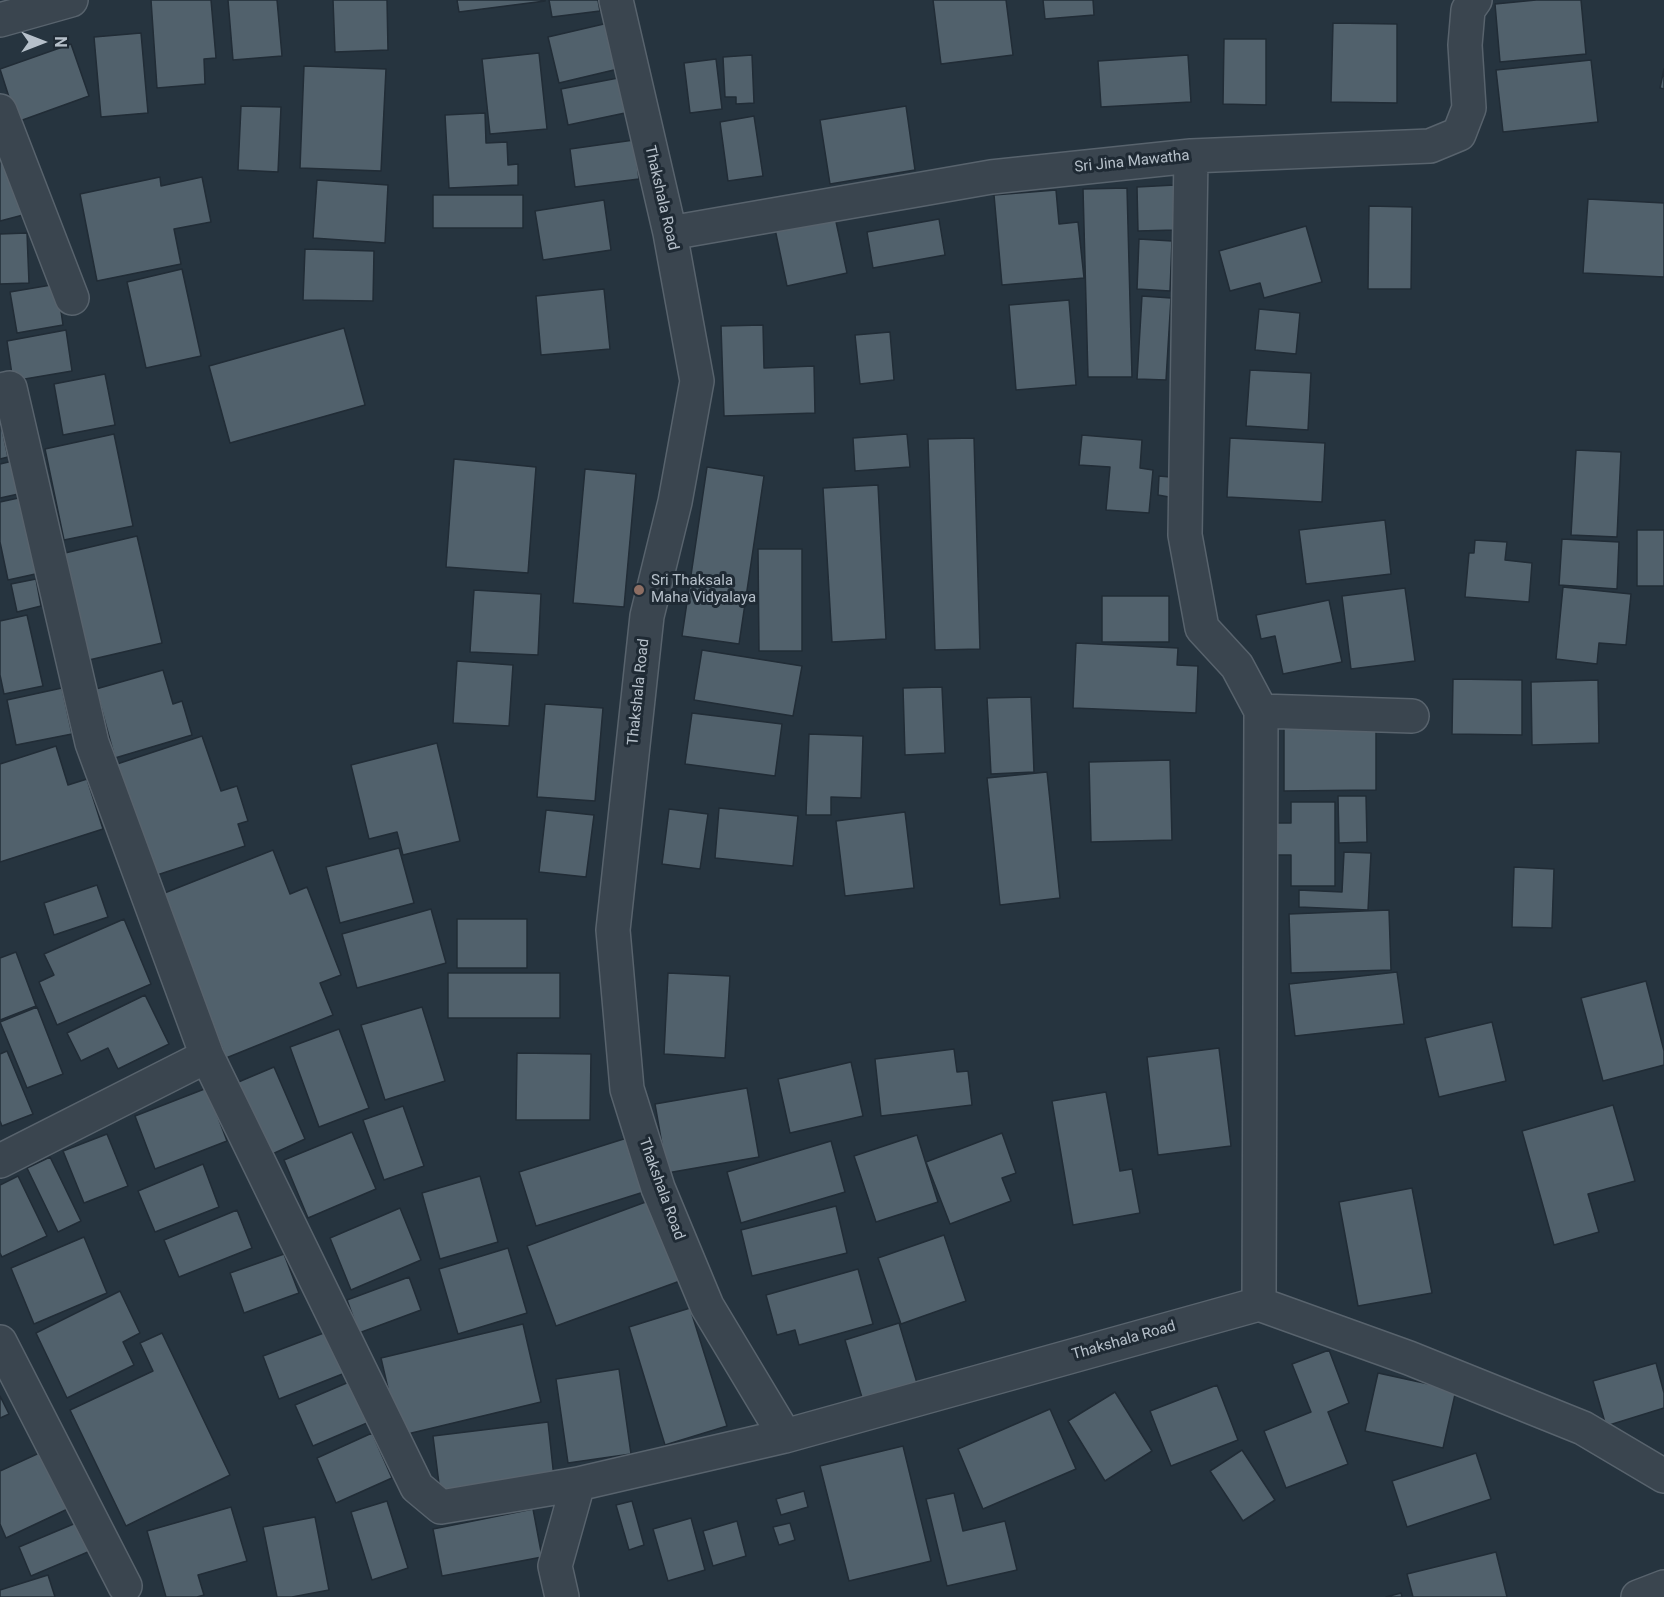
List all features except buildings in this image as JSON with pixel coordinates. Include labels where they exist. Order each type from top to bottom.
[{"type":"street","points":[[0,20],[71,0]]},
{"type":"street","name":"Thakshala Road","points":[[616,0],[670,233],[697,381],[675,502],[648,616],[613,930],[627,1089],[658,1188],[707,1306],[785,1436],[1259,1304]]},
{"type":"street","name":"Sri Jina Mawatha","points":[[670,233],[991,177],[1191,156],[1430,146],[1459,134],[1469,108],[1465,45],[1468,10],[1475,0]]},
{"type":"street","points":[[0,111],[72,298]]},
{"type":"street","points":[[1191,156],[1185,535],[1202,628],[1237,666],[1261,711],[1259,1304],[1409,1358],[1583,1428],[1664,1476]]},
{"type":"street","points":[[0,390],[10,388],[92,743],[207,1056],[417,1487],[441,1507],[578,1484],[785,1436]]},
{"type":"street","points":[[1261,711],[1412,716]]},
{"type":"street","points":[[0,1161],[207,1056]]},
{"type":"street","points":[[0,1342],[125,1586]]},
{"type":"street","points":[[562,1597],[555,1566],[578,1484]]},
{"type":"street","points":[[1638,1597],[1664,1587]]},
{"type":"place","name":"Sri Thaksala Maha Vidyalaya","points":[[639,590]]}]
